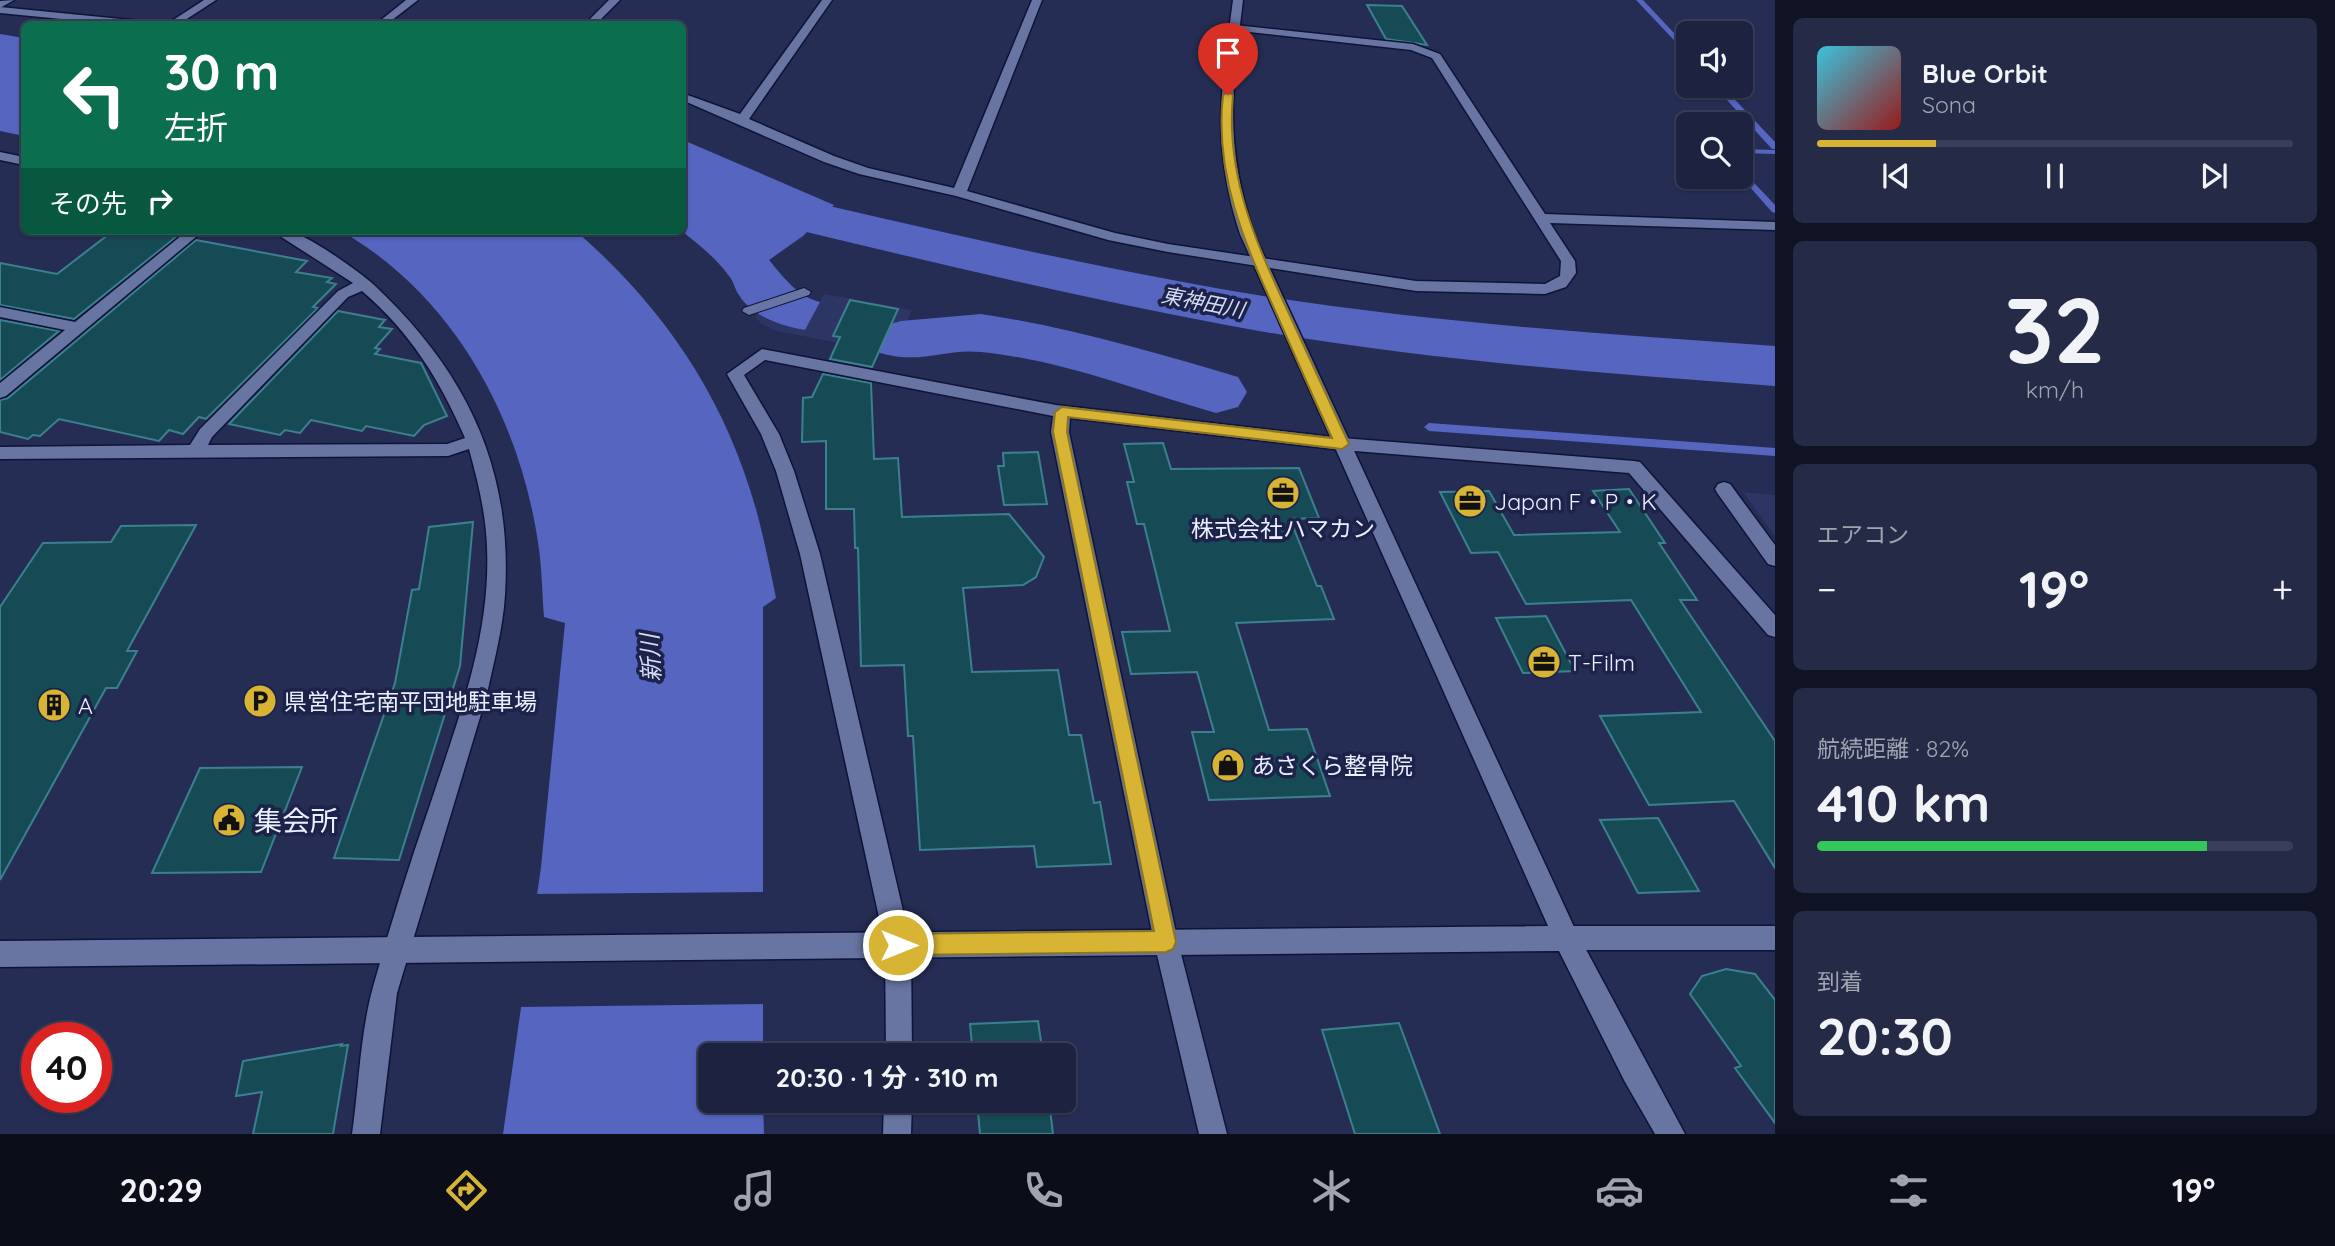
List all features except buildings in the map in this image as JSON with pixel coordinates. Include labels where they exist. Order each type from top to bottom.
[{"type":"street","points":[[0,7],[9,0]]},
{"type":"street","points":[[177,21],[211,0]]},
{"type":"street","points":[[385,21],[413,0]]},
{"type":"street","points":[[593,21],[615,0]]},
{"type":"street","points":[[742,120],[827,0]]},
{"type":"street","points":[[959,193],[1037,0]]},
{"type":"street","points":[[1238,0],[1225,117],[1227,160],[1238,208],[1262,269],[1566,938],[1635,1072],[1671,1134]]},
{"type":"street","points":[[0,7],[116,21]]},
{"type":"street","points":[[686,98],[829,159],[864,171],[959,193],[1122,239],[1262,269],[1416,286],[1545,289],[1567,279],[1571,271],[1568,261],[1440,61],[1430,52],[1413,47],[1235,28]]},
{"type":"street","points":[[0,156],[21,160]]},
{"type":"street","points":[[1540,218],[1775,226]]},
{"type":"street","points":[[0,392],[191,235]]},
{"type":"street","points":[[286,235],[334,261],[364,284],[408,325],[429,352],[465,415],[489,480],[495,510],[498,555],[494,617],[474,702],[384,992],[366,1134]]},
{"type":"street","points":[[195,452],[206,433],[343,294],[364,284]]},
{"type":"street","points":[[0,312],[78,328]]},
{"type":"street","points":[[899,1043],[898,945],[799,510],[770,434],[735,374],[762,354],[1062,412],[1342,444],[1634,467],[1775,629]]},
{"type":"street","points":[[1062,412],[1060,432],[1166,942],[1213,1134]]},
{"type":"street","points":[[0,453],[448,450],[475,441]]},
{"type":"street","points":[[1724,489],[1775,559]]},
{"type":"street","points":[[0,954],[1775,938]]},
{"type":"street","points":[[897,1134],[898,1113]]},
{"type":"lane","points":[[749,311],[804,292]]},
{"type":"shaded area","points":[[824,294],[912,310],[897,346],[906,348],[904,355],[776,331],[762,324],[754,316],[760,314],[768,320],[805,330]]},
{"type":"shaded area","points":[[1743,492],[1775,495],[1775,536]]},
{"type":"water","points":[[0,34],[21,38],[21,135],[0,131]]},
{"type":"water","points":[[686,141],[834,205],[803,236],[769,260],[798,291],[820,302],[805,330],[778,323],[752,309],[739,295],[731,278],[686,234]]},
{"type":"water","name":"新川","points":[[347,235],[580,235],[608,260],[663,323],[687,356],[727,429],[756,509],[776,598],[763,607],[763,1043],[698,1043],[698,1113],[763,1113],[764,1134],[503,1134],[541,867],[565,623],[544,617],[539,551],[529,495],[497,406],[475,364],[448,325],[417,289],[381,258]]},
{"type":"pier","points":[[767,892],[767,1004],[518,1007],[534,894]]},
{"type":"waterway","points":[[1639,0],[1676,40]]},
{"type":"waterway","points":[[1729,98],[1775,147]]},
{"type":"waterway","points":[[1753,151],[1775,152]]},
{"type":"waterway","points":[[1753,185],[1775,210]]},
{"type":"waterway","name":"東神田川","points":[[686,188],[1025,267],[1223,307],[1438,339],[1549,350],[1775,366]]},
{"type":"waterway","points":[[901,340],[921,340],[961,333],[1011,337],[1100,357],[1216,392]]},
{"type":"waterway","points":[[1429,427],[1775,452]]},
{"type":"place","name":"株式会社ハマカン","points":[[1283,493]]},
{"type":"place","name":"Japan F・P・K","points":[[1470,501]]},
{"type":"place","name":"T-Film","points":[[1544,662]]},
{"type":"place","name":"県営住宅南平団地駐車場","points":[[260,701]]},
{"type":"place","name":"A","points":[[54,705]]},
{"type":"place","name":"あさくら整骨院","points":[[1228,765]]},
{"type":"place","name":"集会所","points":[[229,820]]},
{"type":"route","points":[[898,945],[1166,942],[1060,432],[1062,412],[1342,444],[1247,234],[1238,208],[1227,160],[1225,117],[1228,95]]}]
